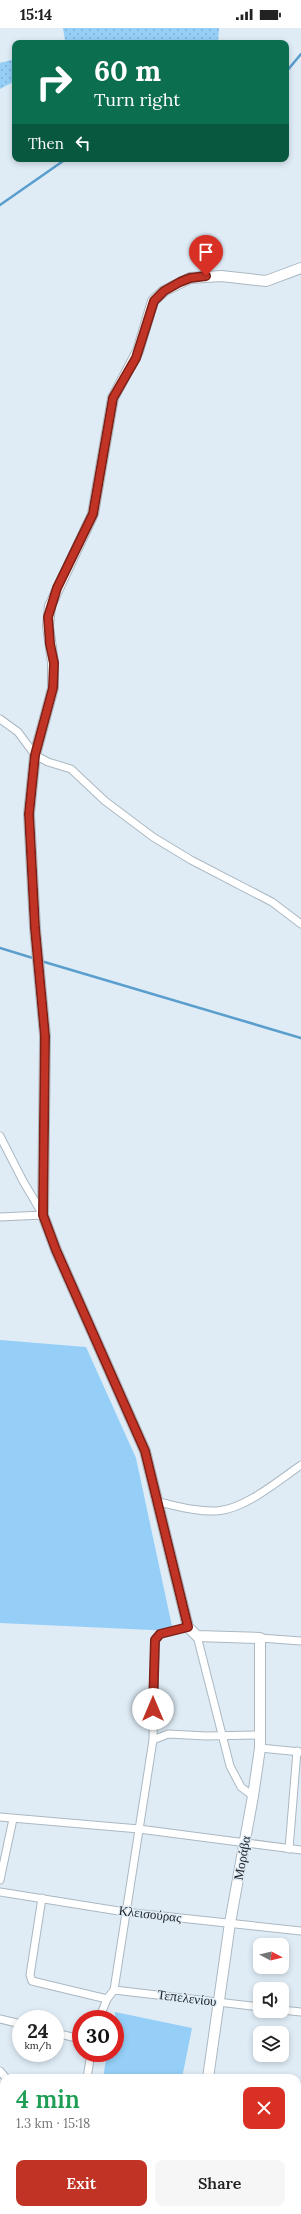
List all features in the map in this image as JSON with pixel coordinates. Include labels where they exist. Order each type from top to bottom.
[{"type":"street","points":[[43,1215],[45,1057],[35,928],[29,814],[35,755],[53,683],[54,663],[48,626],[50,606],[93,514],[113,398],[136,358],[154,301],[164,291],[190,278],[221,276],[266,280],[301,268]]},
{"type":"street","points":[[0,719],[18,732],[35,755],[48,762],[71,769],[105,801],[153,837],[192,860],[272,902],[301,924]]},
{"type":"street","points":[[0,1136],[23,1181],[43,1215],[56,1250],[140,1437],[149,1463],[188,1627],[197,1636],[230,1766],[237,1781],[246,1793],[253,1796]]},
{"type":"street","points":[[0,1217],[43,1215]]},
{"type":"street","points":[[158,1502],[218,1511],[247,1501],[301,1466]]},
{"type":"street","points":[[103,2010],[107,1999],[114,1990],[153,1740],[153,1646],[155,1640],[160,1634],[188,1627]]},
{"type":"street","points":[[197,1636],[301,1641]]},
{"type":"street","name":"Μοράβα","points":[[209,2074],[230,1923],[253,1796],[260,1748],[260,1638]]},
{"type":"street","points":[[153,1740],[168,1734],[222,1736],[261,1735]]},
{"type":"street","points":[[260,1748],[299,1752],[289,1849]]},
{"type":"street","points":[[0,1817],[138,1829],[301,1850]]},
{"type":"street","points":[[0,1880],[13,1819]]},
{"type":"street","name":"Κλεισούρας","points":[[0,1892],[125,1912],[301,1931]]},
{"type":"street","points":[[42,1898],[30,1975],[32,1981],[107,1999]]},
{"type":"street","name":"Τεπελενίου","points":[[114,1990],[253,2006]]},
{"type":"street","points":[[289,2011],[301,2012]]},
{"type":"street","points":[[0,2019],[12,2022]]},
{"type":"street","points":[[88,2074],[90,2062]]},
{"type":"shaded area","points":[[63,28],[219,28],[218,40],[65,40]]},
{"type":"shaded area","points":[[12,60],[12,83],[0,89],[0,63]]},
{"type":"shaded area","points":[[0,1340],[86,1347],[136,1458],[173,1631],[0,1623]]},
{"type":"shaded area","points":[[124,2014],[192,2028],[183,2074],[104,2074],[106,2062],[124,2062]]},
{"type":"waterway","points":[[289,68],[301,54]]},
{"type":"waterway","points":[[0,205],[62,162]]},
{"type":"waterway","points":[[0,948],[36,959]]},
{"type":"waterway","points":[[41,961],[301,1038]]},
{"type":"route","points":[[153,1709],[153,1646],[155,1640],[160,1634],[188,1627],[153,1477],[145,1451],[56,1250],[43,1215],[45,1036],[35,928],[29,814],[35,755],[53,688],[54,663],[48,626],[50,606],[57,588],[93,514],[113,398],[136,358],[154,301],[164,291],[180,282],[190,278],[206,276]]}]
